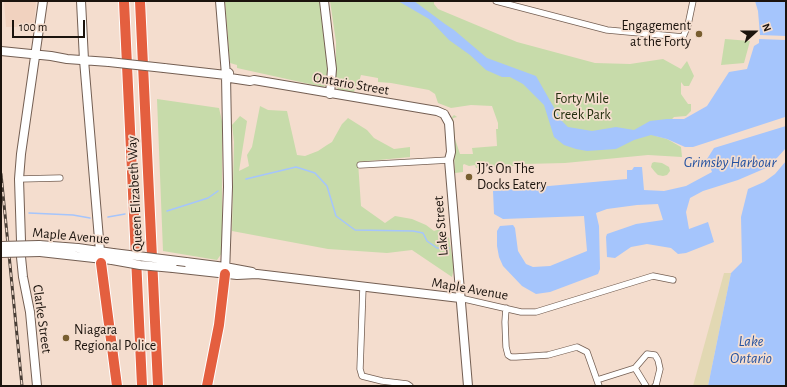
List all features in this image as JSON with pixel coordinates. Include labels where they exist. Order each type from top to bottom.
[{"type":"highway","name":"Queen Elizabeth Way","points":[[124,1],[142,386]]},
{"type":"highway","name":"Queen Elizabeth Way","points":[[140,1],[158,386]]},
{"type":"highway","points":[[101,257],[117,386]]},
{"type":"highway","points":[[207,386],[218,325],[225,270]]},
{"type":"street","points":[[21,241],[19,179],[23,132],[43,1]]},
{"type":"street","points":[[81,1],[84,60],[101,257]]},
{"type":"street","points":[[220,1],[226,75],[228,187],[225,270]]},
{"type":"street","points":[[324,1],[332,69],[330,94]]},
{"type":"street","points":[[496,1],[607,30],[683,37],[688,24],[693,1]]},
{"type":"street","name":"Ontario Street","points":[[1,51],[53,56],[67,60],[100,61],[226,75],[230,78],[250,81],[254,80],[437,111],[444,114]]},
{"type":"street","name":"Lake Street","points":[[444,114],[468,386]]},
{"type":"street","points":[[360,165],[449,160]]},
{"type":"street","points":[[19,179],[60,178]]},
{"type":"street","name":"Maple Avenue","points":[[1,246],[40,248],[101,257],[113,256],[225,270],[237,275],[257,274],[460,298],[521,312],[536,312],[654,276],[673,280]]},
{"type":"street","name":"Maple Avenue","points":[[1,253],[40,248]]},
{"type":"street","name":"Clarke Street","points":[[22,257],[23,277],[30,312],[37,386]]},
{"type":"street","points":[[363,287],[360,369],[362,376],[382,381],[407,384],[410,386]]},
{"type":"street","points":[[506,308],[506,347],[508,355],[511,357],[548,355],[577,347],[587,352],[599,386]]},
{"type":"street","points":[[597,380],[635,368],[647,354],[655,355],[658,360],[660,369],[655,386]]},
{"type":"street","points":[[635,368],[646,386]]},
{"type":"shaded area","points":[[4,1],[36,1],[34,27],[6,27]]},
{"type":"green space","points":[[225,1],[321,1],[328,84],[323,87],[237,68],[237,65],[230,63]]},
{"type":"green space","name":"Forty Mile Creek Park","points":[[330,1],[434,1],[434,4],[438,9],[517,42],[595,63],[630,64],[663,59],[681,69],[687,61],[694,76],[689,86],[684,86],[681,82],[681,94],[688,104],[691,104],[691,111],[686,116],[674,117],[656,136],[667,139],[681,147],[682,157],[648,155],[565,163],[524,164],[515,166],[476,168],[475,165],[469,166],[464,164],[463,172],[455,173],[452,117],[454,115],[457,117],[453,118],[455,139],[460,154],[473,154],[472,148],[497,146],[496,129],[498,129],[498,123],[492,106],[471,105],[451,108],[438,103],[435,94],[429,90],[378,82],[378,78],[361,75],[358,86],[355,86],[354,94],[339,91],[336,86],[336,42]]},
{"type":"green space","points":[[725,39],[750,41],[744,63],[721,65]]},
{"type":"green space","points":[[157,99],[219,108],[222,121],[222,253],[217,260],[163,251]]},
{"type":"green space","points":[[260,106],[268,110],[287,111],[297,155],[305,156],[318,151],[332,142],[342,124],[348,118],[367,130],[374,138],[394,149],[410,147],[410,157],[358,162],[361,206],[385,223],[395,216],[412,219],[426,225],[434,231],[440,229],[449,238],[454,268],[452,277],[412,250],[387,253],[328,249],[232,231],[234,142],[232,125],[240,116],[247,121],[239,171],[249,166],[247,155],[252,147]]},
{"type":"green space","points":[[652,163],[662,163],[669,167],[670,171],[667,175],[658,175],[655,172],[651,167]]},
{"type":"sand","points":[[724,273],[731,273],[708,386],[693,386]]},
{"type":"water","points":[[398,1],[414,1],[454,30],[487,58],[536,76],[561,120],[568,127],[592,131],[616,127],[634,130],[650,121],[684,119],[707,106],[729,72],[747,69],[754,46],[759,43],[759,39],[786,40],[786,122],[785,117],[693,147],[685,147],[667,139],[651,135],[634,140],[616,149],[587,151],[576,149],[564,145],[554,137],[544,105],[523,84],[510,77],[502,77],[486,70],[470,55],[449,40],[429,19]]},
{"type":"water","points":[[755,1],[786,1],[786,36],[760,35],[758,11]]},
{"type":"water","name":"Grimsby Harbour","points":[[786,126],[786,148],[766,168],[738,180],[703,191],[690,198],[686,212],[689,229],[708,222],[714,242],[686,253],[678,254],[671,248],[647,244],[631,247],[615,258],[607,257],[607,234],[636,224],[663,220],[658,204],[637,205],[607,209],[596,213],[599,226],[600,269],[598,274],[550,292],[536,294],[522,286],[503,266],[499,257],[497,246],[497,231],[500,226],[513,225],[515,228],[518,251],[526,264],[533,267],[550,266],[587,251],[584,216],[503,219],[494,214],[493,191],[627,179],[627,170],[632,170],[634,167],[642,167],[644,190],[664,191],[686,186],[712,172],[707,159],[714,148]]},
{"type":"water","name":"Lake Ontario","points":[[786,161],[786,386],[708,386],[731,273],[742,262],[741,217],[748,189],[764,182],[775,174]]},
{"type":"waterway","points":[[246,179],[296,167],[315,173],[327,186],[336,216],[355,230],[413,231],[423,233],[427,241],[437,248],[449,248]]},
{"type":"waterway","points":[[167,211],[208,198],[218,191]]},
{"type":"waterway","points":[[29,213],[73,215],[90,218]]},
{"type":"waterway","points":[[108,217],[125,214]]},
{"type":"railway","points":[[1,174],[22,386]]},
{"type":"place","name":"Engagement at the Forty","points":[[699,34]]},
{"type":"place","name":"JJ’s On The Docks Eatery","points":[[469,177]]},
{"type":"place","name":"Niagara Regional Police","points":[[66,338]]}]
